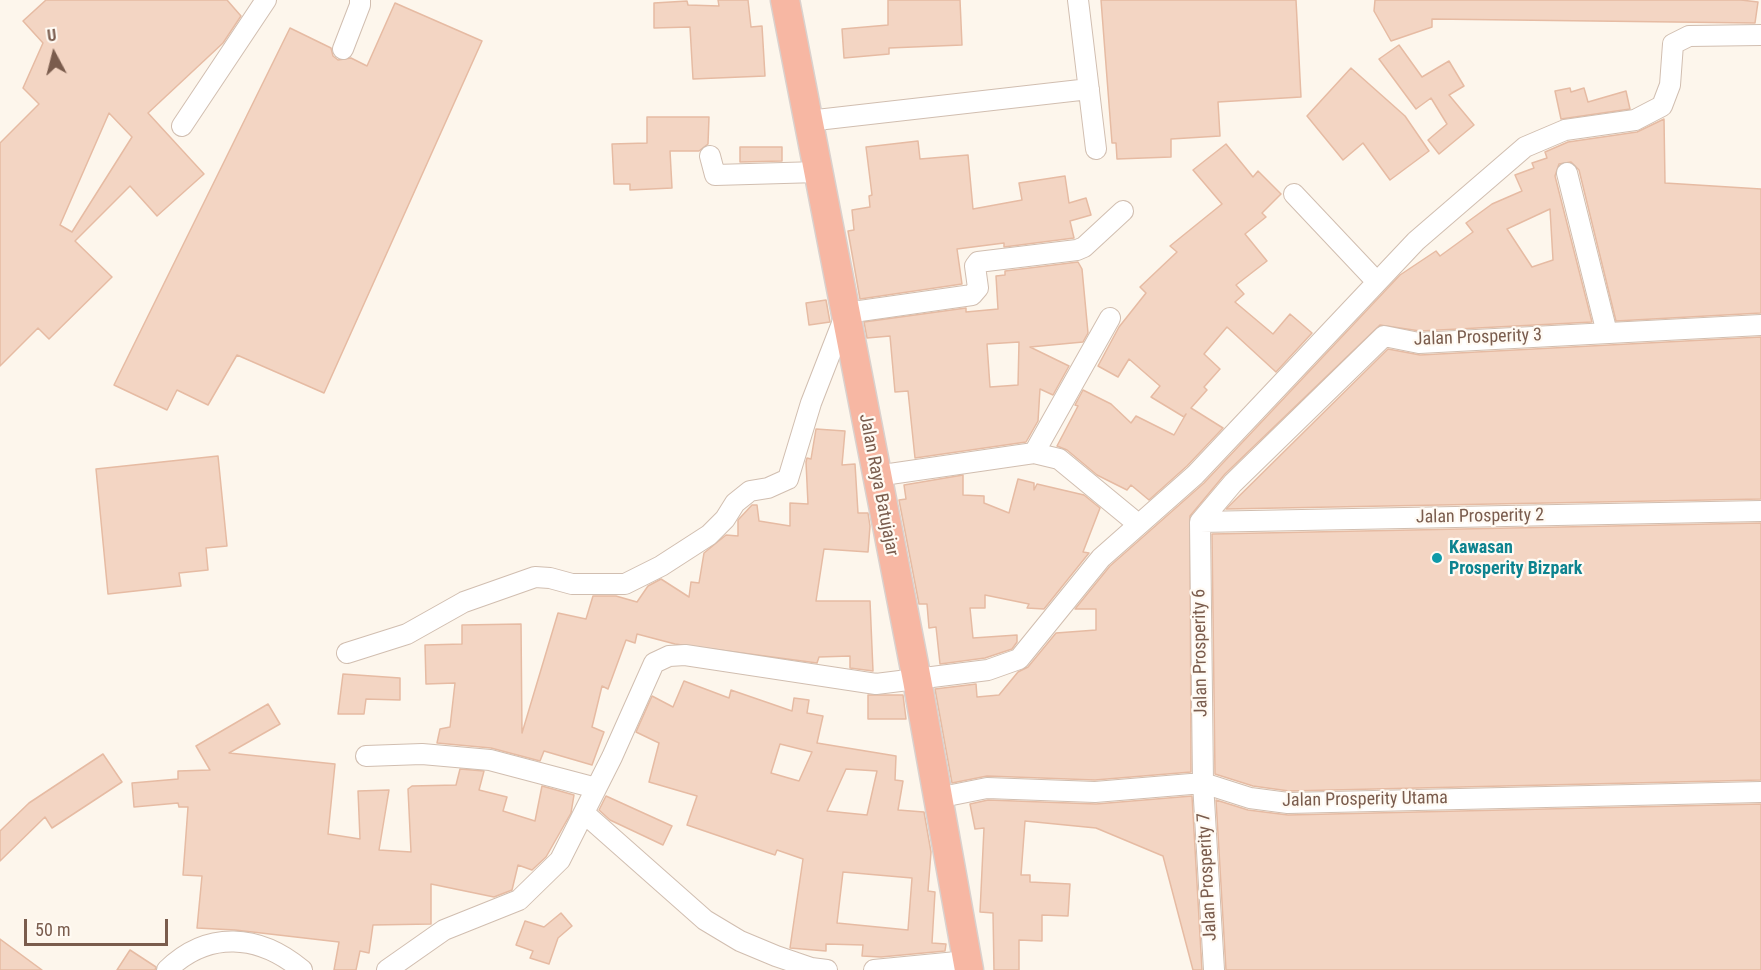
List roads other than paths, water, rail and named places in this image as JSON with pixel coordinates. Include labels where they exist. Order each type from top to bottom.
[{"type":"highway","name":"Jalan Raya Batujajar","points":[[785,0],[917,680],[968,966]]},
{"type":"street","points":[[182,126],[266,0]]},
{"type":"street","points":[[343,49],[360,0]]},
{"type":"street","points":[[1078,0],[1096,149]]},
{"type":"street","points":[[387,970],[408,964],[444,930],[519,900],[560,860],[654,663],[661,658],[685,655],[876,684],[988,670],[1019,659],[1087,572],[1195,475],[1416,241],[1534,141],[1565,130],[1635,120],[1655,112],[1664,102],[1670,85],[1672,45],[1675,42],[1689,36],[1761,35]]},
{"type":"street","points":[[808,121],[1089,89]]},
{"type":"street","points":[[710,156],[715,175],[818,172]]},
{"type":"street","points":[[1567,173],[1607,333]]},
{"type":"street","points":[[1294,194],[1377,282]]},
{"type":"street","points":[[347,653],[407,634],[464,602],[536,578],[550,578],[572,584],[625,584],[661,566],[709,535],[725,519],[735,503],[749,492],[768,488],[788,479],[811,403],[846,313],[972,295],[978,288],[975,266],[978,262],[1077,250],[1084,247],[1123,211]]},
{"type":"street","points":[[1034,453],[1110,318]]},
{"type":"street","name":"Jalan Prosperity 3","points":[[1200,522],[1233,483],[1384,336],[1419,343],[1761,325]]},
{"type":"street","points":[[876,477],[1034,453],[1059,459],[1138,524]]},
{"type":"street","name":"Jalan Prosperity 2","points":[[1200,522],[1761,511]]},
{"type":"street","name":"Jalan Prosperity 6","points":[[1200,522],[1203,783]]},
{"type":"street","points":[[366,756],[422,754],[490,760],[596,788]]},
{"type":"street","name":"Jalan Prosperity Utama","points":[[937,798],[1004,787],[1051,792],[1095,792],[1203,783],[1250,798],[1288,803],[1761,792]]},
{"type":"street","name":"Jalan Prosperity 7","points":[[1203,783],[1214,970]]},
{"type":"street","points":[[584,813],[705,920],[740,941],[811,968],[827,970]]},
{"type":"street","points":[[167,970],[196,948],[237,940],[275,952],[302,970]]},
{"type":"street","points":[[874,970],[968,966]]},
{"type":"place","name":"Kawasan Prosperity Bizpark","points":[[1437,558]]}]
